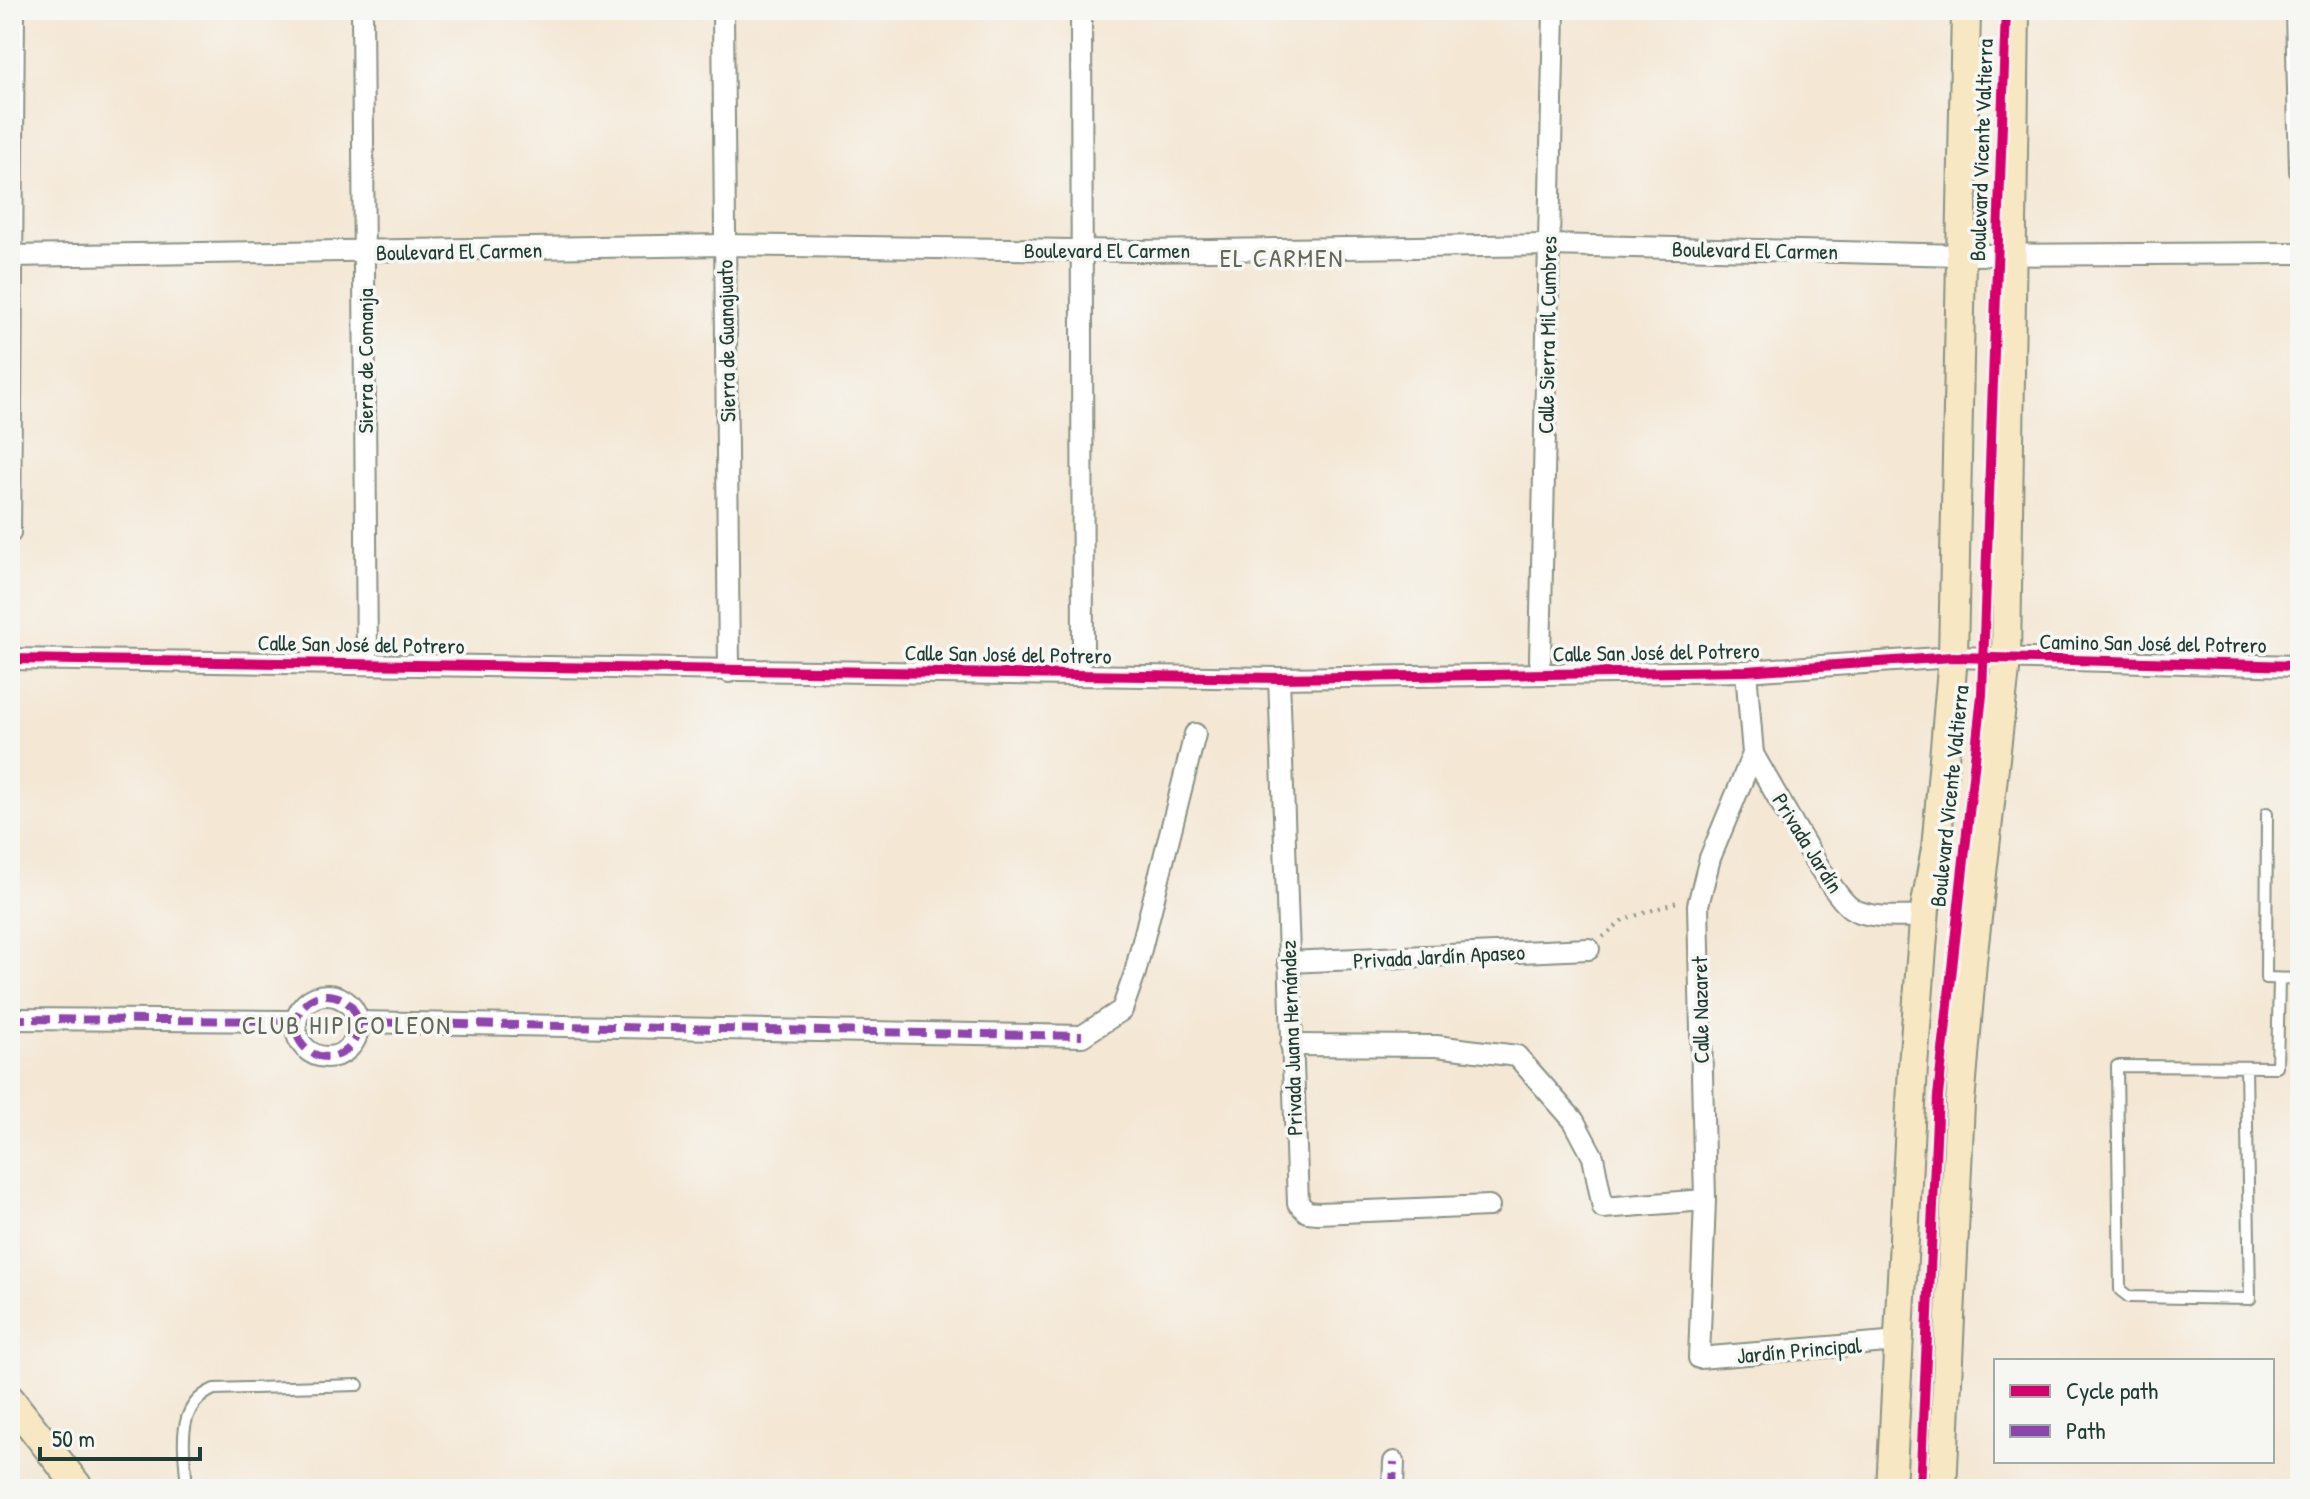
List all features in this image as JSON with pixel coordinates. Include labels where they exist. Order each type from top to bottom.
[{"type":"main road","name":"Boulevard Vicente Valtierra","points":[[1891,1489],[1925,917],[1936,849],[1953,657],[1966,10]]},
{"type":"main road","name":"Boulevard Vicente Valtierra","points":[[1942,1489],[1960,1103],[1979,895],[2006,661],[2009,255],[2015,10]]},
{"type":"main road","points":[[10,1399],[80,1489]]},
{"type":"street","points":[[10,533],[14,10]]},
{"type":"street","name":"Sierra de Comanja","points":[[362,10],[367,664]]},
{"type":"street","name":"Sierra de Guanajuato","points":[[723,10],[729,672]]},
{"type":"street","points":[[1081,10],[1083,658]]},
{"type":"street","name":"Calle Sierra Mil Cumbres","points":[[1540,660],[1554,10]]},
{"type":"street","points":[[2296,10],[2300,171]]},
{"type":"street","name":"Boulevard El Carmen","points":[[11,256],[364,253],[724,245],[1082,250],[1549,245],[1961,255],[2300,253]]},
{"type":"street","name":"Calle San José del Potrero","points":[[10,659],[1279,678],[1746,671],[1953,657],[2006,661]]},
{"type":"street","name":"Camino San José del Potrero","points":[[2006,661],[2300,666]]},
{"type":"street","name":"Calle Nazaret","points":[[1699,1358],[1705,1200],[1700,895],[1710,858],[1753,754],[1746,671]]},
{"type":"street","name":"Privada Juana Hernández","points":[[1279,678],[1295,1193],[1303,1210],[1318,1213],[1489,1206]]},
{"type":"street","points":[[358,1022],[1082,1036],[1122,1010],[1135,973],[1195,734]]},
{"type":"street","name":"Privada Jardín","points":[[1753,754],[1831,884],[1850,907],[1873,915],[1925,917]]},
{"type":"street","name":"Privada Jardín Apaseo","points":[[1288,962],[1589,949]]},
{"type":"street","points":[[319,995],[337,996],[351,1005],[358,1022],[356,1037],[348,1049],[334,1056],[319,1056],[306,1048],[298,1035],[296,1021],[304,1005],[319,995]]},
{"type":"street","points":[[10,1019],[296,1021]]},
{"type":"street","points":[[1291,1045],[1436,1046],[1517,1056],[1574,1121],[1593,1157],[1603,1208],[1705,1200]]},
{"type":"street","name":"Jardín Principal","points":[[1699,1358],[1899,1341]]},
{"type":"street","points":[[1393,1489],[1394,1462]]},
{"type":"lane","points":[[2267,813],[2266,978],[2300,979]]},
{"type":"lane","points":[[2246,1067],[2250,1299],[2129,1297],[2120,1290],[2117,1066],[2277,1067],[2279,980]]},
{"type":"lane","points":[[187,1489],[184,1422],[189,1408],[200,1395],[214,1389],[358,1385]]},
{"type":"path","points":[[1589,949],[1623,920],[1700,895]]},
{"type":"marked path","points":[[327,995],[349,1004],[358,1026],[349,1048],[327,1057],[305,1048],[296,1026],[305,1004],[327,995]]},
{"type":"marked path","points":[[10,1019],[296,1021]]},
{"type":"marked path","points":[[358,1022],[1082,1036]]},
{"type":"marked path","points":[[1393,1489],[1394,1462]]},
{"type":"cycle path","points":[[1920,1489],[1938,1096],[1982,695],[2006,10]]},
{"type":"cycle path","points":[[10,659],[1279,678],[1746,671],[1953,657],[2300,666]]},
{"type":"district","name":"EL CARMEN","points":[[1282,257]]},
{"type":"district","name":"CLUB HIPICO LEON","points":[[347,1024]]}]
